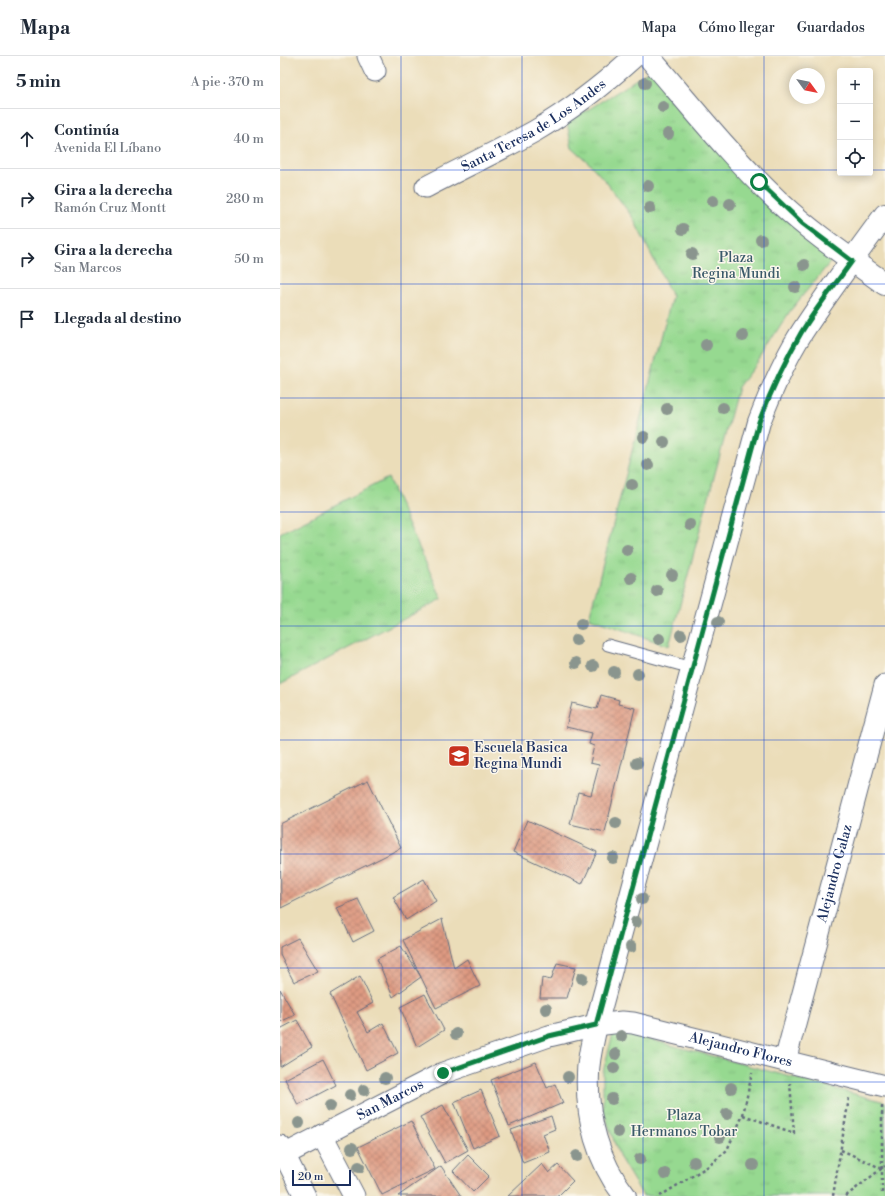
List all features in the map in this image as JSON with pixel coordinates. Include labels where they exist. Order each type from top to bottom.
[{"type":"street","name":"Santa Teresa de Los Andes","points":[[426,187],[535,131],[576,105],[635,56]]},
{"type":"street","points":[[648,56],[759,182],[802,223],[885,284]]},
{"type":"street","points":[[625,1196],[602,1157],[591,1123],[588,1073],[596,1025],[750,451],[767,401],[783,366],[802,332],[885,214]]},
{"type":"street","name":"Alejandro Galaz","points":[[788,1071],[885,685]]},
{"type":"street","name":"Alejandro Flores","points":[[596,1025],[622,1022],[633,1023],[788,1071],[883,1094]]},
{"type":"street","name":"San Marcos","points":[[281,1153],[322,1135],[443,1073],[549,1036],[596,1025]]},
{"type":"street","points":[[322,1135],[354,1196]]},
{"type":"street","points":[[281,1153],[305,1196]]},
{"type":"lane","points":[[608,645],[692,668]]},
{"type":"path","points":[[743,1115],[794,1133],[788,1071]]},
{"type":"path","points":[[660,1196],[710,1164],[727,1150],[743,1115],[752,1072]]},
{"type":"path","points":[[833,1196],[849,1094]]},
{"type":"path","points":[[882,1196],[883,1094]]},
{"type":"path","points":[[841,1150],[883,1169]]},
{"type":"path","points":[[846,1196],[885,1166]]},
{"type":"green space","name":"Plaza Regina Mundi","points":[[651,70],[750,184],[832,260],[790,311],[759,360],[738,387],[669,646],[589,618],[672,296],[633,218],[607,183],[589,163],[572,148],[567,123]]},
{"type":"green space","points":[[388,478],[442,599],[280,684],[280,533]]},
{"type":"green space","name":"Plaza Hermanos Tobar","points":[[614,1030],[885,1102],[885,1196],[643,1196],[620,1158],[603,1110],[603,1072]]},
{"type":"building","points":[[601,695],[619,700],[618,704],[635,708],[605,832],[570,824],[578,792],[591,795],[599,765],[590,763],[594,746],[589,744],[592,733],[566,727],[572,703],[597,709]]},
{"type":"building","points":[[368,780],[401,848],[281,908],[280,824]]},
{"type":"building","points":[[527,820],[597,852],[582,884],[513,852]]},
{"type":"building","points":[[424,879],[436,901],[406,920],[393,897]]},
{"type":"building","points":[[358,899],[374,931],[353,942],[337,908]]},
{"type":"building","points":[[442,919],[454,968],[467,959],[480,986],[436,1008],[403,940]]},
{"type":"building","points":[[298,938],[318,971],[294,982],[280,955],[280,947]]},
{"type":"building","points":[[401,946],[421,977],[393,997],[377,959]]},
{"type":"building","points":[[557,963],[576,967],[567,998],[540,998],[542,978],[551,980]]},
{"type":"building","points":[[360,976],[373,1003],[357,1012],[368,1032],[383,1023],[398,1053],[366,1070],[330,994]]},
{"type":"building","points":[[280,989],[295,1015],[280,1022]]},
{"type":"building","points":[[425,994],[444,1030],[417,1047],[400,1007]]},
{"type":"building","points":[[297,1020],[312,1047],[280,1067],[280,1029]]},
{"type":"building","points":[[323,1059],[336,1085],[298,1105],[285,1079]]},
{"type":"building","points":[[536,1062],[547,1088],[555,1084],[563,1103],[509,1126],[491,1080]]},
{"type":"building","points":[[481,1090],[500,1136],[473,1148],[454,1102]]},
{"type":"building","points":[[443,1105],[468,1150],[445,1163],[420,1117]]},
{"type":"building","points":[[551,1116],[555,1129],[543,1134],[550,1152],[523,1163],[511,1130]]},
{"type":"building","points":[[411,1121],[435,1169],[382,1195],[358,1147]]},
{"type":"building","points":[[468,1155],[489,1176],[473,1192],[453,1171]]},
{"type":"building","points":[[542,1164],[549,1173],[558,1165],[573,1181],[558,1196],[508,1196]]},
{"type":"building","points":[[441,1166],[461,1196],[398,1196]]},
{"type":"place","name":"Escuela Basica Regina Mundi","points":[[459,756]]},
{"type":"route","points":[[443,1073],[549,1036],[596,1025],[759,422],[770,394],[792,349],[802,332],[852,261],[802,223],[759,182]]}]
